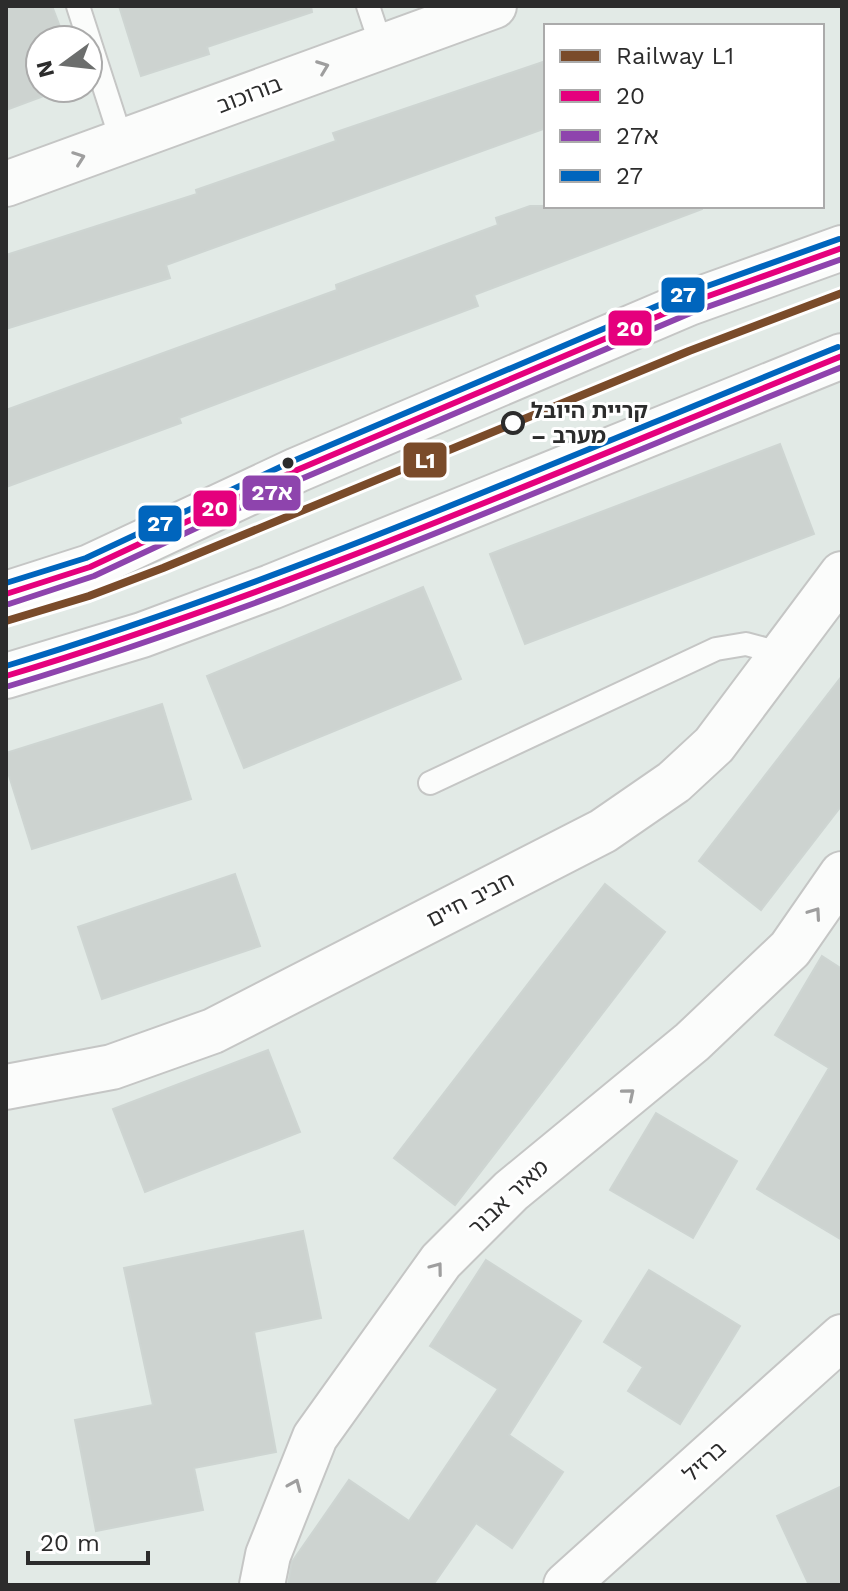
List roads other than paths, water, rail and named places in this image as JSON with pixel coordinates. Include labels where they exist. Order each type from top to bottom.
[{"type":"street","name":"בורוכוב","points":[[6,184],[122,142],[374,25],[494,6]]},
{"type":"street","points":[[6,594],[90,567],[297,470],[689,303],[842,248]]},
{"type":"street","points":[[6,676],[142,635],[271,587],[842,356]]},
{"type":"street","name":"חביב חיים","points":[[6,1087],[112,1067],[213,1031],[603,831],[674,782],[714,745],[842,574]]},
{"type":"street","name":"מאיר אבנר","points":[[262,1585],[268,1555],[315,1437],[441,1261],[511,1191],[692,1042],[790,949],[842,874]]},
{"type":"street","name":"ברזיל","points":[[566,1585],[842,1337]]},
{"type":"lane","points":[[78,6],[122,142]]},
{"type":"lane","points":[[430,783],[716,649],[746,644],[783,654]]},
{"type":"rail line","name":"L1","points":[[6,621],[89,596],[163,568],[689,351],[842,293]]},
{"type":"place","name":"קריית היובל – מערב","points":[[513,423]]}]
